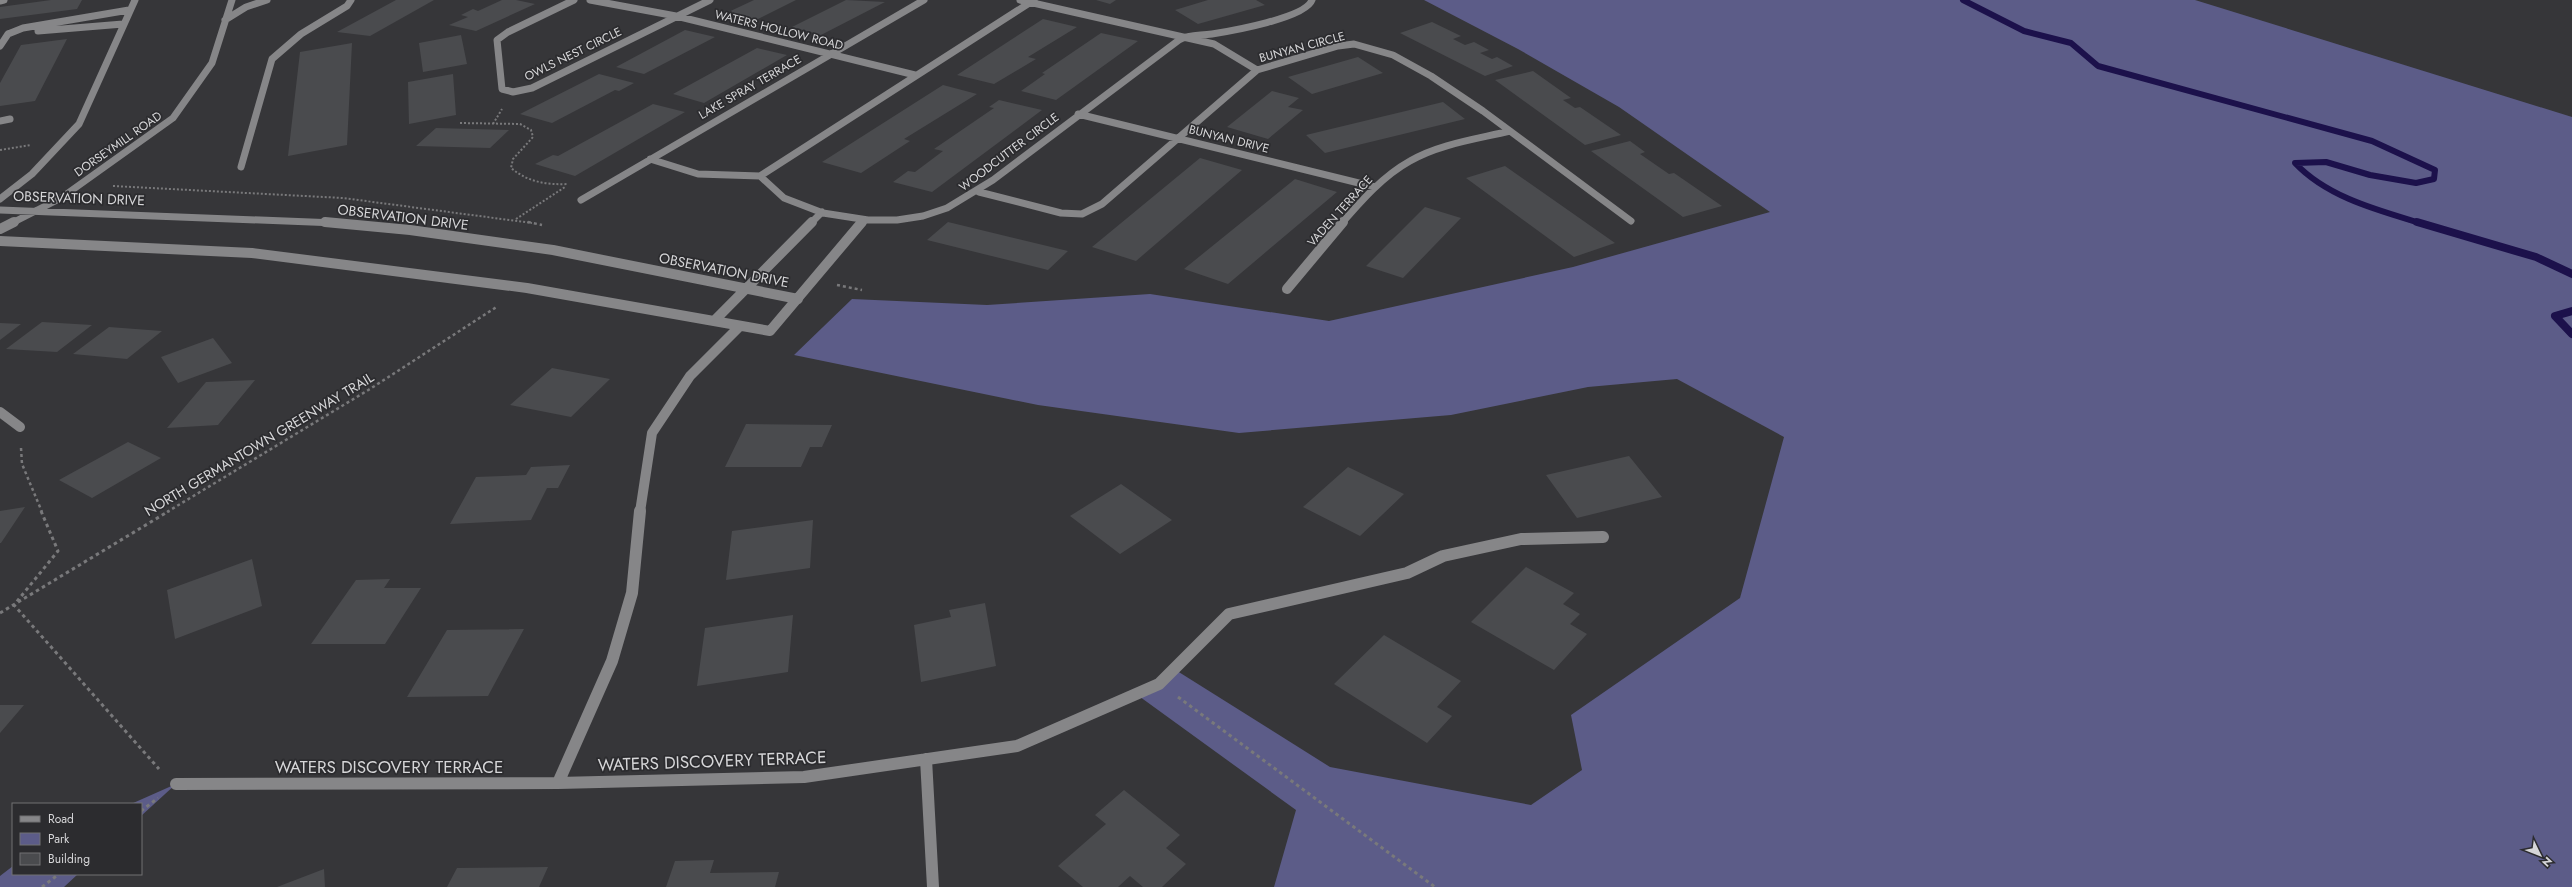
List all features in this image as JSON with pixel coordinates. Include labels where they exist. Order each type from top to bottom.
[{"type":"street","points":[[0,199],[32,174],[79,124],[129,10],[135,0]]},
{"type":"street","name":"DORSEYMILL ROAD","points":[[0,229],[62,198],[173,118],[212,63],[232,0]]},
{"type":"street","points":[[226,20],[246,7],[267,0]]},
{"type":"street","points":[[240,167],[272,59],[284,47],[347,6],[351,0]]},
{"type":"street","name":"OWLS NEST CIRCLE","points":[[574,0],[508,32],[497,40],[502,89],[513,92],[532,88],[710,0]]},
{"type":"street","name":"WATERS HOLLOW ROAD","points":[[590,0],[676,16],[914,75]]},
{"type":"street","name":"LAKE SPRAY TERRACE","points":[[581,200],[924,0]]},
{"type":"street","points":[[1020,0],[1032,1],[1186,36],[1214,44],[1257,70]]},
{"type":"street","points":[[1186,36],[1213,34],[1291,14],[1305,9],[1312,0]]},
{"type":"street","points":[[650,160],[698,174],[760,176],[914,75],[1032,1]]},
{"type":"street","points":[[0,46],[8,34],[23,28],[129,10]]},
{"type":"street","points":[[0,34],[123,24]]},
{"type":"street","name":"WOODCUTTER CIRCLE","points":[[760,176],[771,191],[791,202],[822,212],[863,221],[890,222],[920,216],[952,207],[979,192],[1078,114],[1186,36]]},
{"type":"street","name":"BUNYAN CIRCLE","points":[[979,192],[1060,213],[1082,214],[1102,204],[1257,70],[1338,46],[1354,44],[1393,54],[1431,76],[1510,132],[1631,222]]},
{"type":"street","name":"BUNYAN DRIVE","points":[[1078,114],[1375,187]]},
{"type":"street","points":[[0,121],[10,119]]},
{"type":"street","name":"VADEN TERRACE","points":[[1287,289],[1375,187],[1410,161],[1434,151],[1510,132]]},
{"type":"street","name":"OBSERVATION DRIVE","points":[[0,210],[37,210],[307,220],[410,230],[553,250],[798,299]]},
{"type":"street","points":[[714,321],[747,290],[822,212]]},
{"type":"street","points":[[0,242],[252,253],[527,288],[770,331],[863,221]]},
{"type":"street","points":[[558,783],[612,661],[632,593],[642,485],[652,434],[690,376],[740,326]]},
{"type":"street","points":[[0,412],[20,427]]},
{"type":"street","name":"WATERS DISCOVERY TERRACE","points":[[176,784],[558,783],[804,777],[1017,746],[1159,684],[1229,614],[1407,573],[1443,556],[1521,539],[1603,537]]},
{"type":"street","points":[[926,759],[933,887]]},
{"type":"path","points":[[460,123],[520,124],[531,130],[533,138],[513,159],[511,168],[521,177],[542,185],[570,184],[516,219]]},
{"type":"path","points":[[0,150],[32,145]]},
{"type":"path","name":"NORTH GERMANTOWN GREENWAY TRAIL","points":[[0,613],[370,389],[527,288]]},
{"type":"path","points":[[20,427],[22,464],[58,551],[14,605],[154,763],[176,784]]},
{"type":"path","points":[[1159,684],[1436,887]]},
{"type":"path","points":[[42,887],[58,875]]},
{"type":"green space","points":[[1424,0],[2195,0],[2572,117],[2572,887],[1274,887],[1296,810],[1136,694],[1174,669],[1330,767],[1531,805],[1582,770],[1571,715],[1740,598],[1784,437],[1677,379],[1588,387],[1451,415],[1239,433],[1038,405],[794,355],[852,299],[987,305],[1150,294],[1329,321],[1573,267],[1770,212],[1619,107],[1518,49]]},
{"type":"green space","points":[[176,784],[142,815],[142,803],[133,803]]},
{"type":"green space","points":[[12,867],[12,875],[77,875],[64,887],[0,887],[0,876]]},
{"type":"building","points":[[51,0],[82,0],[77,9],[0,19],[0,7]]},
{"type":"building","points":[[396,0],[434,0],[370,36],[337,32]]},
{"type":"building","points":[[502,0],[516,0],[535,4],[476,31],[449,25],[468,17],[461,15],[473,9],[478,11]]},
{"type":"building","points":[[754,0],[796,0],[750,23],[722,15]]},
{"type":"building","points":[[846,0],[885,2],[821,35],[792,27]]},
{"type":"building","points":[[1096,0],[1116,0],[1110,4]]},
{"type":"building","points":[[1208,0],[1256,0],[1265,5],[1198,24],[1175,10]]},
{"type":"building","points":[[1043,19],[1077,27],[1028,57],[1036,59],[994,84],[957,75]]},
{"type":"building","points":[[1432,22],[1461,36],[1453,39],[1465,45],[1474,42],[1489,50],[1480,53],[1492,59],[1497,57],[1513,66],[1485,76],[1400,33]]},
{"type":"building","points":[[685,30],[715,37],[644,74],[616,67]]},
{"type":"building","points":[[1101,33],[1138,41],[1056,100],[1021,91],[1045,74],[1042,73]]},
{"type":"building","points":[[461,35],[467,64],[423,72],[419,43]]},
{"type":"building","points":[[67,39],[35,101],[0,106],[0,83],[21,45]]},
{"type":"building","points":[[352,43],[347,145],[288,156],[300,52]]},
{"type":"building","points":[[757,48],[787,55],[704,103],[673,94]]},
{"type":"building","points":[[1358,57],[1383,73],[1312,94],[1288,77]]},
{"type":"building","points":[[1533,71],[1571,98],[1563,100],[1575,108],[1580,107],[1621,135],[1585,145],[1495,80]]},
{"type":"building","points":[[453,74],[456,115],[409,124],[408,82]]},
{"type":"building","points":[[599,74],[634,83],[619,91],[615,90],[552,123],[520,114]]},
{"type":"building","points":[[943,85],[977,94],[904,139],[910,141],[861,173],[822,162]]},
{"type":"building","points":[[1272,91],[1299,98],[1288,107],[1303,110],[1268,139],[1227,127]]},
{"type":"building","points":[[999,100],[1042,110],[932,192],[893,182],[908,171],[915,172],[943,151],[934,149],[994,108],[989,107]]},
{"type":"building","points":[[1443,102],[1465,119],[1325,153],[1306,135]]},
{"type":"building","points":[[653,104],[685,112],[575,176],[535,164],[553,155],[558,156]]},
{"type":"building","points":[[436,128],[509,130],[490,148],[416,146]]},
{"type":"building","points":[[1630,141],[1645,152],[1640,154],[1669,174],[1674,173],[1722,206],[1683,217],[1591,151]]},
{"type":"building","points":[[1200,158],[1242,170],[1136,261],[1092,247]]},
{"type":"building","points":[[1505,166],[1615,243],[1574,257],[1466,178]]},
{"type":"building","points":[[1295,179],[1337,192],[1228,284],[1184,269]]},
{"type":"building","points":[[1425,207],[1461,218],[1403,278],[1366,266]]},
{"type":"building","points":[[948,222],[1068,251],[1048,270],[927,240]]},
{"type":"building","points":[[42,322],[92,325],[57,352],[6,349]]},
{"type":"building","points":[[0,323],[21,324],[0,340]]},
{"type":"building","points":[[109,327],[162,331],[127,359],[73,354]]},
{"type":"building","points":[[213,338],[232,363],[178,383],[161,357]]},
{"type":"building","points":[[552,368],[610,379],[571,417],[510,405]]},
{"type":"building","points":[[255,380],[218,425],[167,428],[206,382]]},
{"type":"building","points":[[746,424],[832,425],[822,447],[810,447],[801,467],[725,467]]},
{"type":"building","points":[[128,442],[161,458],[92,498],[59,480]]},
{"type":"building","points":[[1629,456],[1662,497],[1577,518],[1546,475]]},
{"type":"building","points":[[570,465],[558,488],[547,488],[531,520],[450,524],[476,477],[526,475],[531,467]]},
{"type":"building","points":[[1348,467],[1404,494],[1360,536],[1303,507]]},
{"type":"building","points":[[1121,484],[1172,520],[1120,554],[1070,516]]},
{"type":"building","points":[[25,507],[1,543],[0,543],[0,511]]},
{"type":"building","points":[[813,520],[810,568],[726,580],[732,531]]},
{"type":"building","points":[[252,559],[262,606],[175,639],[167,590]]},
{"type":"building","points":[[1526,567],[1574,593],[1563,604],[1580,614],[1570,624],[1587,634],[1554,670],[1471,622]]},
{"type":"building","points":[[390,579],[384,588],[421,588],[385,644],[311,644],[356,580]]},
{"type":"building","points":[[985,603],[996,666],[921,682],[914,625],[951,617],[949,610]]},
{"type":"building","points":[[793,615],[788,672],[697,686],[705,628]]},
{"type":"building","points":[[524,629],[488,696],[407,697],[447,630]]},
{"type":"building","points":[[1384,635],[1461,681],[1437,707],[1452,716],[1427,743],[1334,684]]},
{"type":"building","points":[[0,705],[24,705],[0,733]]},
{"type":"building","points":[[1124,790],[1180,835],[1166,848],[1186,864],[1162,887],[1143,887],[1130,876],[1118,887],[1083,887],[1058,866],[1106,824],[1095,815]]},
{"type":"building","points":[[714,860],[710,873],[779,872],[775,887],[666,887],[675,861]]},
{"type":"building","points":[[548,867],[539,887],[447,887],[457,868]]},
{"type":"building","points":[[324,869],[325,887],[277,887]]},
{"type":"waterway","points":[[1963,0],[2024,31],[2071,43],[2098,66],[2372,141],[2435,170],[2434,179],[2416,183],[2370,175],[2326,162],[2295,163],[2322,185],[2353,201],[2420,223]]},
{"type":"waterway","points":[[2417,222],[2536,257],[2572,274]]},
{"type":"waterway","points":[[2572,311],[2555,316],[2572,334]]}]
